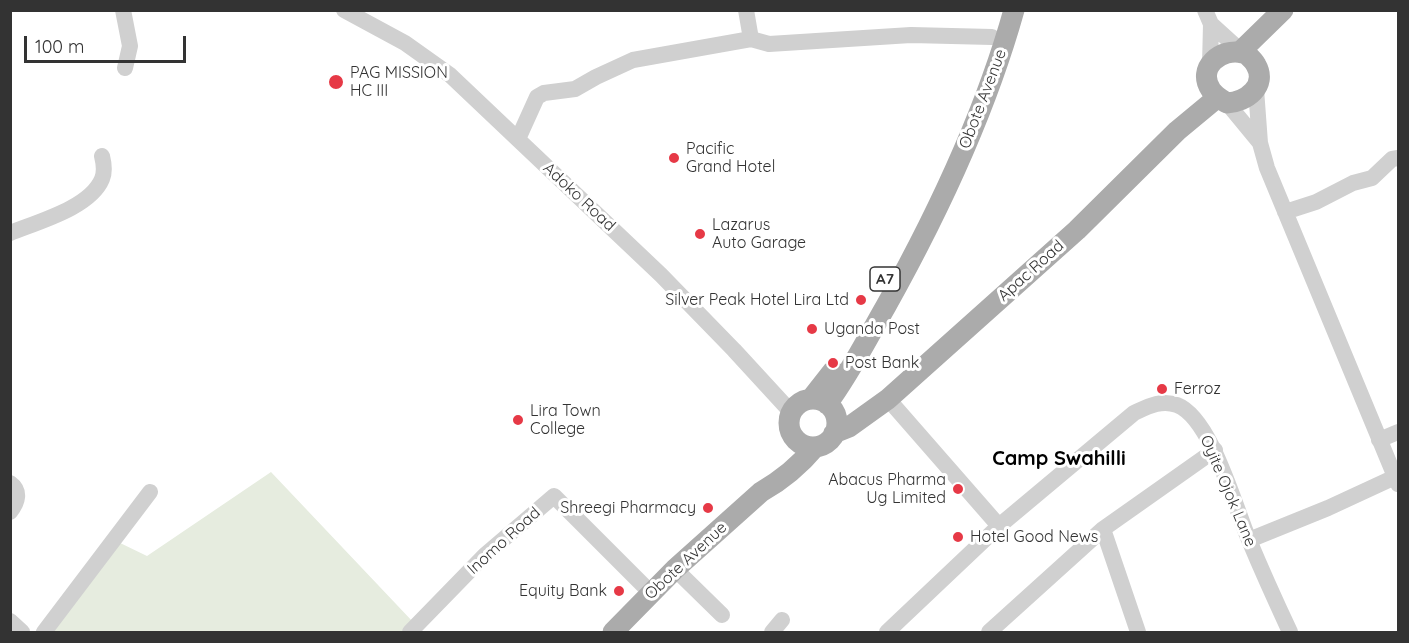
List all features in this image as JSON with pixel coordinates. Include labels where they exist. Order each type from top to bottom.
[{"type":"main road","name":"A7","points":[[999,40],[1001,10]]},
{"type":"main road","name":"A7","points":[[999,40],[1014,10]]},
{"type":"main road","points":[[1243,52],[1283,10]]},
{"type":"main road","name":"Obote Avenue","points":[[819,401],[954,154],[999,40]]},
{"type":"main road","points":[[1243,52],[1255,63],[1259,80],[1256,89],[1251,96],[1243,100],[1222,100],[1211,91],[1208,83],[1210,65],[1222,53],[1243,52]]},
{"type":"main road","name":"Apac Road","points":[[834,433],[849,428],[888,399],[1077,230],[1177,130],[1222,100]]},
{"type":"main road","name":"A7","points":[[791,412],[796,406],[819,401]]},
{"type":"main road","points":[[791,412],[789,420],[793,436],[807,444],[823,445],[834,433],[836,417],[819,401]]},
{"type":"main road","name":"Obote Avenue","points":[[613,633],[675,569],[761,492],[786,457],[807,444]]},
{"type":"street","points":[[123,10],[130,45],[124,68]]},
{"type":"street","name":"Adoko Road","points":[[344,10],[405,43],[450,75],[661,275],[791,412]]},
{"type":"street","points":[[746,10],[752,39]]},
{"type":"street","points":[[1208,17],[1243,52]]},
{"type":"street","points":[[1208,17],[1210,65]]},
{"type":"street","points":[[518,139],[537,97],[544,93],[575,89],[633,60],[752,39],[769,44],[911,35],[999,40]]},
{"type":"street","points":[[1249,540],[1397,480],[1267,168],[1260,143],[1256,89]]},
{"type":"street","points":[[1222,100],[1260,143]]},
{"type":"street","points":[[10,234],[78,204],[101,182],[104,173],[102,156]]},
{"type":"street","points":[[1285,212],[1316,202],[1353,183],[1372,178],[1392,159],[1398,158]]},
{"type":"street","points":[[888,399],[999,526]]},
{"type":"street","name":"Oyite Ojok Lane","points":[[887,633],[999,526],[1134,413],[1157,402],[1178,405],[1197,421],[1215,450],[1249,540],[1290,633]]},
{"type":"street","points":[[1379,440],[1398,432]]},
{"type":"street","points":[[989,633],[1103,529],[1215,450]]},
{"type":"street","points":[[10,483],[15,486],[18,494],[17,502],[10,512]]},
{"type":"street","points":[[44,633],[150,492]]},
{"type":"street","name":"Inomo Road","points":[[410,633],[485,555],[554,496],[651,592]]},
{"type":"street","points":[[1103,529],[1138,633]]},
{"type":"street","points":[[675,569],[722,615]]},
{"type":"street","points":[[10,621],[22,633]]},
{"type":"shaded area","points":[[271,472],[414,623],[404,632],[46,632],[116,541],[147,556]]},
{"type":"place","name":"PAG MISSION HC III","points":[[336,82]]},
{"type":"place","name":"Pacific Grand Hotel","points":[[674,158]]},
{"type":"place","name":"Lazarus Auto Garage","points":[[700,234]]},
{"type":"place","name":"Silver Peak Hotel Lira Ltd","points":[[861,300]]},
{"type":"place","name":"Uganda Post","points":[[812,329]]},
{"type":"place","name":"Post Bank","points":[[833,363]]},
{"type":"place","name":"Ferroz","points":[[1162,389]]},
{"type":"place","name":"Lira Town College","points":[[518,420]]},
{"type":"place","name":"Abacus Pharma Ug Limited","points":[[958,489]]},
{"type":"place","name":"Shreegi Pharmacy","points":[[708,508]]},
{"type":"place","name":"Hotel Good News","points":[[958,537]]},
{"type":"place","name":"Equity Bank","points":[[619,591]]},
{"type":"district","name":"Camp Swahilli","points":[[1059,459]]}]
